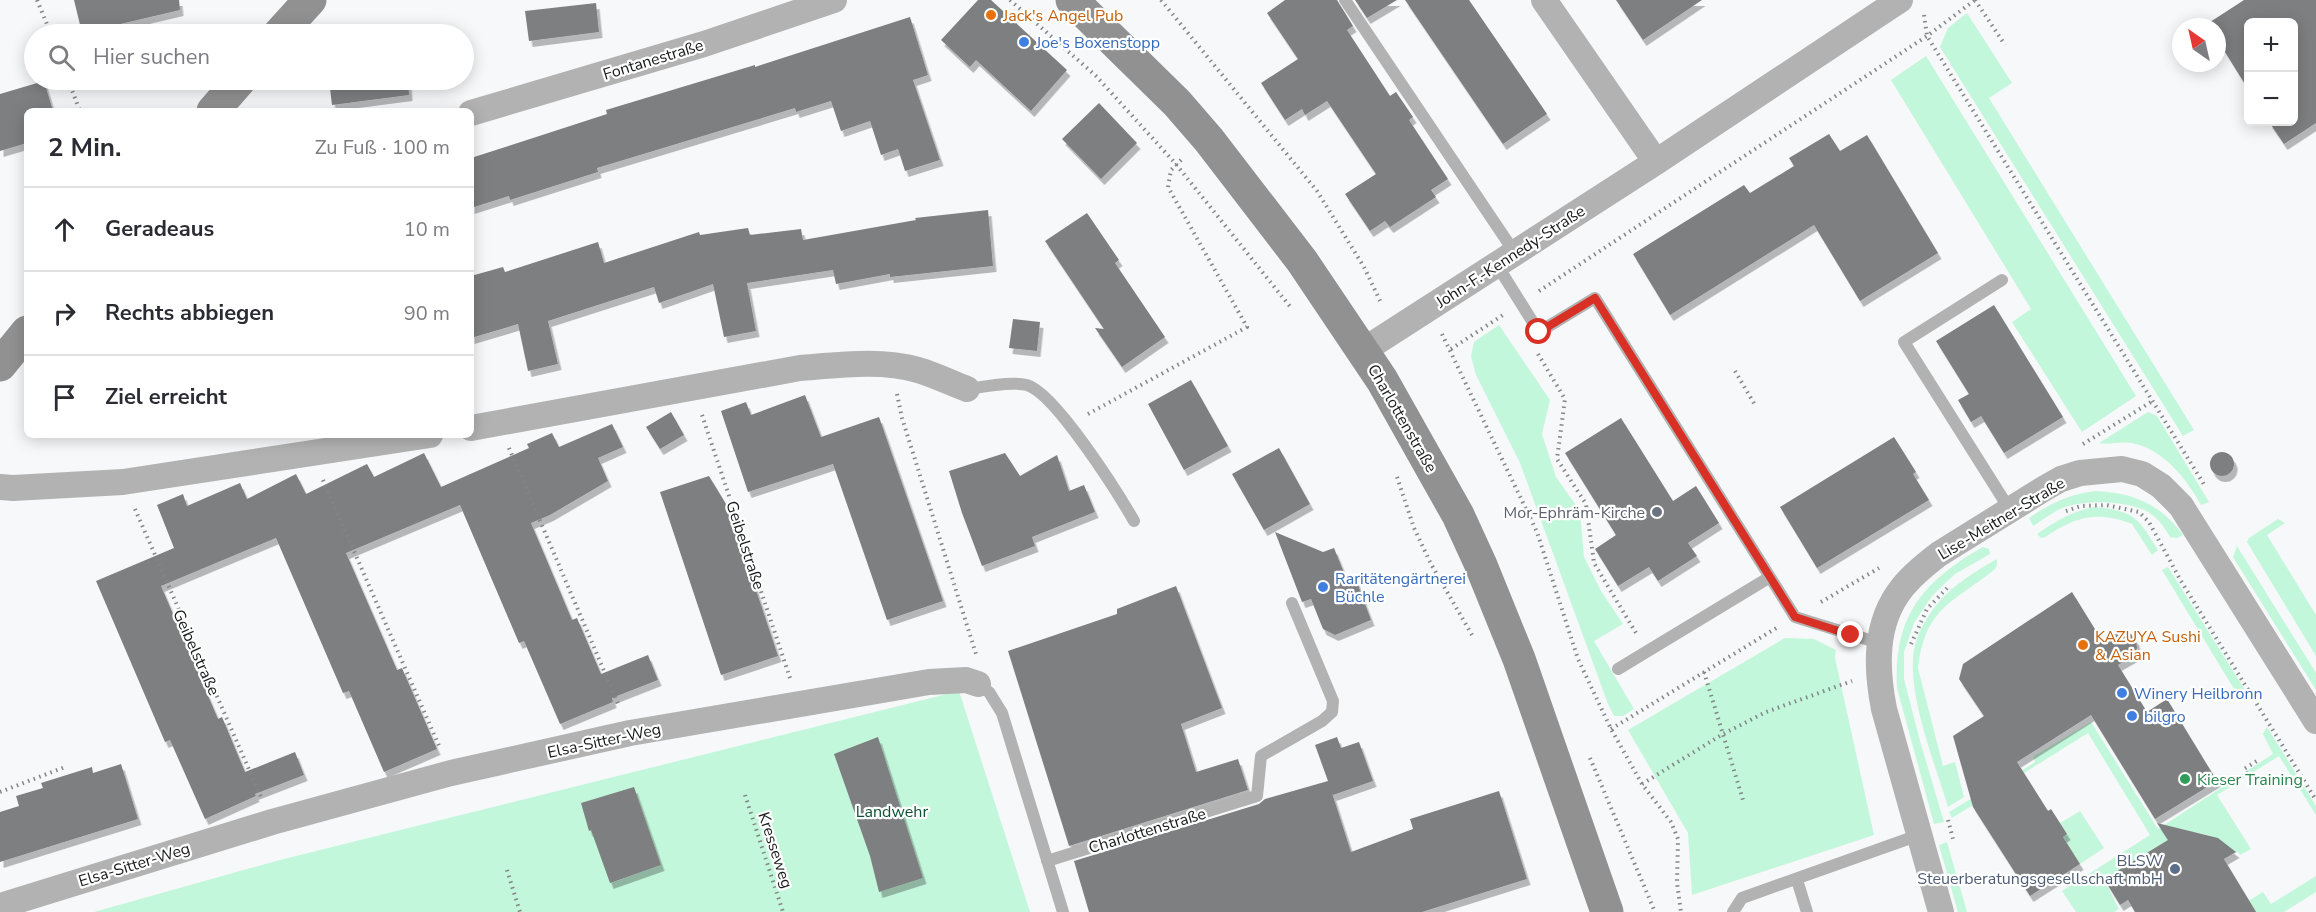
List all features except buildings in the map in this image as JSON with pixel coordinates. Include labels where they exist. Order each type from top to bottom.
[{"type":"main road","points":[[288,24],[310,0]]},
{"type":"main road","name":"Charlottenstraße","points":[[1072,0],[1177,103],[1209,140],[1302,261],[1364,351],[1458,515],[1480,562],[1519,659],[1607,912]]},
{"type":"main road","points":[[216,108],[231,90]]},
{"type":"main road","points":[[0,365],[24,336]]},
{"type":"street","name":"Fontanestraße","points":[[474,112],[704,44],[834,0]]},
{"type":"street","points":[[1544,0],[1656,162]]},
{"type":"street","name":"John-F.-Kennedy-Straße","points":[[1364,351],[1656,162],[1911,4]]},
{"type":"street","points":[[474,427],[801,368],[841,365],[892,366],[918,370],[967,389]]},
{"type":"street","points":[[0,487],[123,482],[411,438]]},
{"type":"street","name":"Lise-Meitner-Straße","points":[[1941,912],[1884,708],[1878,671],[1879,643],[1890,608],[1901,589],[1914,576],[1939,554],[2061,479],[2098,470],[2122,469],[2142,474],[2162,486],[2181,506],[2316,721]]},
{"type":"street","name":"Elsa-Sitter-Weg","points":[[0,906],[272,822],[451,773],[630,733],[799,704],[951,679],[978,684]]},
{"type":"lane","points":[[1345,0],[1506,259],[1520,303],[1539,332],[1595,298],[1795,617],[1879,643]]},
{"type":"lane","points":[[2002,280],[1904,342],[2010,510]]},
{"type":"lane","points":[[967,389],[1012,385],[1026,386],[1039,391],[1070,426],[1111,482],[1134,521]]},
{"type":"lane","points":[[1618,669],[1770,577]]},
{"type":"lane","name":"Charlottenstraße","points":[[1047,861],[1257,796],[1262,756],[1322,722],[1332,712],[1333,701],[1292,603]]},
{"type":"lane","points":[[978,684],[989,692],[1002,713],[1063,912]]},
{"type":"lane","points":[[1733,912],[1742,898],[1919,835]]},
{"type":"lane","points":[[1797,880],[1807,912]]},
{"type":"path","points":[[37,0],[47,24]]},
{"type":"path","points":[[1010,0],[1096,76],[1175,163],[1296,315]]},
{"type":"path","points":[[1161,0],[1317,191],[1364,267],[1395,331]]},
{"type":"path","points":[[1451,350],[1927,36],[1975,0],[2005,45]]},
{"type":"path","points":[[1911,4],[1927,36],[2208,491]]},
{"type":"path","points":[[72,90],[79,108]]},
{"type":"path","points":[[1070,426],[1108,401],[1247,327],[1168,187],[1171,170],[1175,163],[1209,140]]},
{"type":"path","points":[[1428,310],[1451,350],[1537,532],[1578,659],[1611,729],[1642,784],[1671,822],[1678,839],[1677,883],[1681,912]]},
{"type":"path","points":[[1535,350],[1565,399],[1557,459],[1586,504],[1594,563],[1640,641]]},
{"type":"path","points":[[892,366],[902,418],[976,651],[978,684]]},
{"type":"path","points":[[1735,371],[1755,405]]},
{"type":"path","name":"Geibelstraße","points":[[693,386],[799,704]]},
{"type":"path","points":[[498,423],[630,733]]},
{"type":"path","points":[[312,454],[451,773]]},
{"type":"path","points":[[1393,466],[1414,528],[1431,564],[1476,642]]},
{"type":"path","name":"Geibelstraße","points":[[123,482],[272,822]]},
{"type":"path","points":[[2060,514],[2080,506],[2106,506],[2139,512],[2149,522],[2186,590],[2316,800]]},
{"type":"path","points":[[1908,652],[1916,629],[1927,609],[1953,582]]},
{"type":"path","points":[[1642,784],[1723,734],[1766,712],[1878,671]]},
{"type":"path","points":[[1704,672],[1743,800]]},
{"type":"path","points":[[2250,778],[2244,769],[2260,759]]},
{"type":"path","points":[[0,792],[64,767]]},
{"type":"path","name":"Kresseweg","points":[[745,795],[783,912]]},
{"type":"path","points":[[1947,817],[1950,828]]},
{"type":"path","points":[[507,870],[520,912]]},
{"type":"green space","points":[[1967,13],[2012,83],[1989,98],[2194,430],[2183,436],[1940,47],[1948,28]]},
{"type":"green space","points":[[1926,56],[2136,396],[2082,432],[2012,322],[2031,309],[1891,80]]},
{"type":"green space","points":[[1499,325],[1550,400],[1542,434],[1556,477],[1580,511],[1584,557],[1601,591],[1623,624],[1594,641],[1634,709],[1623,716],[1614,716],[1608,704],[1520,463],[1476,375],[1471,356],[1474,342]]},
{"type":"green space","points":[[2148,412],[2157,416],[2209,502],[2201,505],[2189,485],[2173,467],[2164,458],[2143,446],[2124,442],[2099,443]]},
{"type":"green space","points":[[2096,491],[2122,494],[2145,502],[2165,515],[2183,535],[2177,538],[2170,537],[2155,517],[2148,512],[2119,503],[2074,504],[2057,511],[2033,526],[2029,518],[2061,500]]},
{"type":"green space","points":[[2095,507],[2119,511],[2134,518],[2158,550],[2152,555],[2132,524],[2108,517],[2076,520],[2041,538],[2037,534],[2064,517]]},
{"type":"green space","points":[[2278,519],[2285,523],[2267,535],[2316,615],[2316,656],[2247,542],[2249,538]]},
{"type":"green space","points":[[2237,546],[2316,673],[2316,690],[2233,557]]},
{"type":"green space","points":[[1983,547],[1989,549],[1990,554],[1955,574],[1932,596],[1914,623],[1904,652],[1904,679],[1944,822],[1934,824],[1897,688],[1900,640],[1916,603],[1928,588],[1944,573]]},
{"type":"green space","points":[[1997,559],[1995,569],[1943,608],[1927,631],[1922,647],[1918,668],[1943,766],[1955,762],[1964,797],[1948,807],[1916,699],[1913,656],[1917,638],[1926,619],[1944,596],[1973,573]]},
{"type":"green space","points":[[2168,567],[2248,695],[2241,697],[2237,694],[2162,570]]},
{"type":"green space","points":[[1785,638],[1814,639],[1836,650],[1835,658],[1874,835],[1692,895],[1688,833],[1628,730]]},
{"type":"green space","name":"Landwehr","points":[[959,691],[1030,912],[94,912],[276,861]]},
{"type":"green space","points":[[2091,722],[2158,829],[2273,754],[2263,734],[2267,727],[2316,806],[2316,815],[2279,756],[2217,795],[2251,849],[2240,855],[2238,852],[2233,854],[2223,843],[2213,837],[2200,833],[2186,833],[2104,879],[2119,909],[2114,912],[2076,912],[2062,891],[2150,835],[2088,733],[1952,818],[1949,812],[1992,786],[1994,789],[2035,762],[2033,757]]},
{"type":"green space","points":[[2080,811],[2104,848],[2080,864],[2063,837],[2067,833],[2060,823]]},
{"type":"green space","points":[[1947,842],[1967,912],[1958,912],[1939,845]]},
{"type":"green space","points":[[2316,876],[2316,892],[2284,912],[2230,912],[2263,892],[2271,904]]},
{"type":"place","name":"Jack's Angel Pub","points":[[991,15]]},
{"type":"place","name":"Joe's Boxenstopp","points":[[1024,42]]},
{"type":"place","name":"Mor-Ephräm-Kirche","points":[[1657,512]]},
{"type":"place","name":"Raritätengärtnerei Büchle","points":[[1323,587]]},
{"type":"place","name":"KAZUYA Sushi & Asian","points":[[2083,645]]},
{"type":"place","name":"Winery Heilbronn","points":[[2122,693]]},
{"type":"place","name":"bilgro","points":[[2132,716]]},
{"type":"place","name":"Kieser Training","points":[[2185,779]]},
{"type":"place","name":"BLSW Steuerberatungsgesellschaft mbH","points":[[2175,869]]},
{"type":"route","points":[[1539,332],[1595,298],[1795,617],[1851,635]]}]
